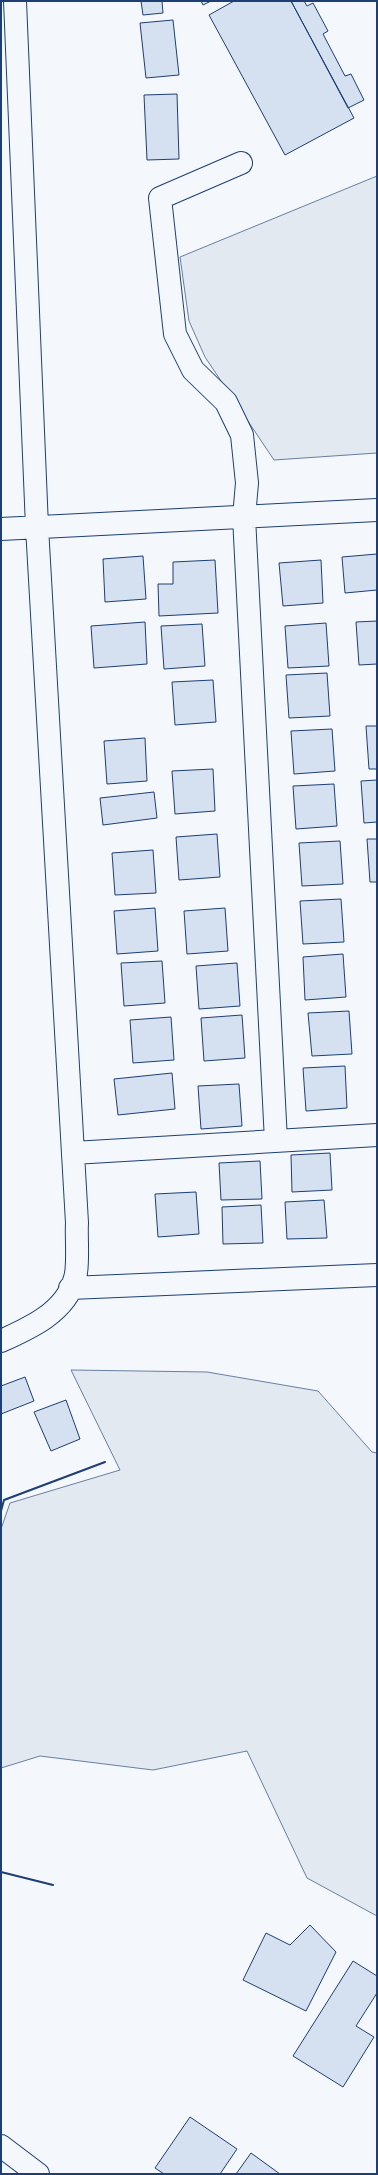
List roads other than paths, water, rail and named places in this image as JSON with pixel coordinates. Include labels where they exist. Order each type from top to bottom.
[{"type":"street","points":[[1,1341],[40,1323],[62,1303],[75,1278],[77,1223],[37,527],[15,1]]},
{"type":"street","points":[[241,163],[160,198],[175,334],[193,370],[226,402],[242,435],[246,483],[244,517],[276,1141]]},
{"type":"street","points":[[1,529],[377,510]]},
{"type":"street","points":[[73,1153],[377,1135]]},
{"type":"street","points":[[70,1288],[377,1275]]},
{"type":"street","points":[[1,2146],[29,2172]]}]
